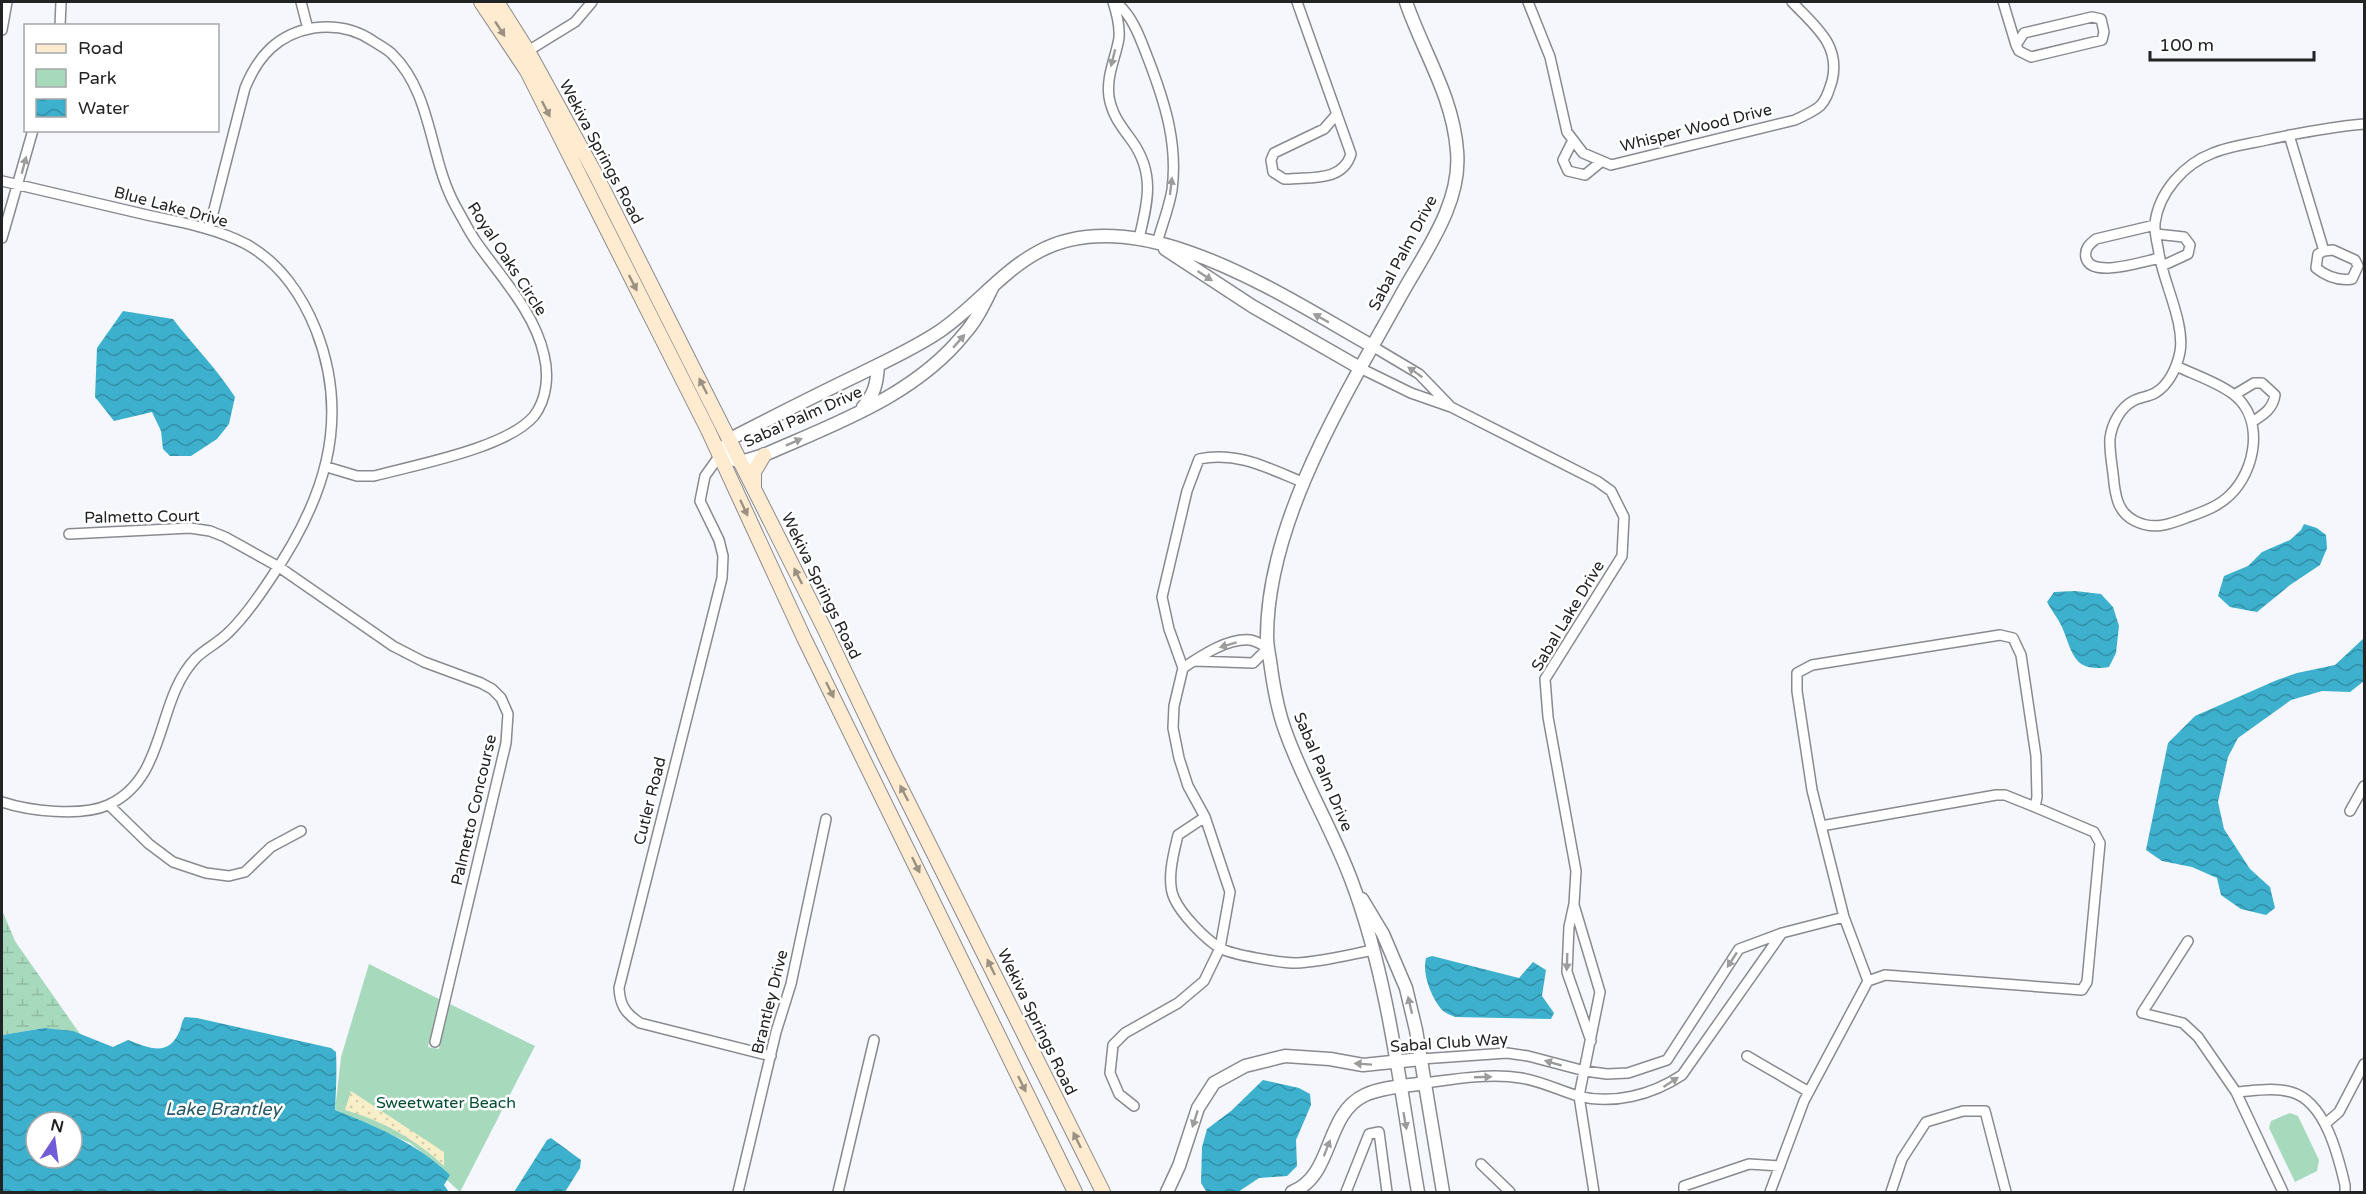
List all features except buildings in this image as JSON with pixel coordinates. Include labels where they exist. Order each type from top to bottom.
[{"type":"main road","name":"Wekiva Springs Road","points":[[482,2],[523,54],[527,71],[720,455],[804,638],[1075,1192]]},
{"type":"main road","name":"Wekiva Springs Road","points":[[497,2],[523,54],[595,172],[754,487],[886,758],[1103,1192]]},
{"type":"main road","points":[[754,487],[754,472],[764,455]]},
{"type":"main road","points":[[804,638],[824,628]]},
{"type":"main road","points":[[868,768],[886,758]]},
{"type":"street","points":[[2,30],[7,2]]},
{"type":"street","points":[[60,24],[61,2]]},
{"type":"street","points":[[301,2],[308,29]]},
{"type":"street","points":[[523,54],[575,22],[592,2]]},
{"type":"street","points":[[1114,2],[1119,19],[1119,37],[1110,71],[1108,94],[1113,114],[1139,151],[1146,168],[1149,186],[1148,205],[1139,238]]},
{"type":"street","points":[[1114,2],[1128,12],[1137,30],[1164,99],[1171,127],[1172,190],[1157,243]]},
{"type":"street","points":[[1297,2],[1337,114],[1351,154],[1342,170],[1334,175],[1290,179],[1277,176],[1273,172],[1271,160],[1274,153],[1324,129],[1337,114]]},
{"type":"street","name":"Sabal Palm Drive","points":[[1406,2],[1445,92],[1453,120],[1458,154],[1455,186],[1445,215],[1360,368],[1302,482],[1278,556],[1270,592],[1268,648],[1274,687],[1285,730],[1352,882],[1373,950],[1387,1010],[1418,1192]]},
{"type":"street","points":[[1528,2],[1550,57],[1567,132],[1573,140],[1563,160],[1568,171],[1585,175],[1602,161]]},
{"type":"street","name":"Whisper Wood Drive","points":[[1573,140],[1583,153],[1611,165],[1795,120],[1819,106],[1828,94],[1836,66],[1834,55],[1823,35],[1792,2]]},
{"type":"street","points":[[2003,2],[2016,45],[2019,51],[2031,57],[2102,40],[2104,27],[2101,19],[2092,17],[2024,33],[2016,45]]},
{"type":"street","name":"Royal Oaks Circle","points":[[209,229],[244,88],[254,66],[267,51],[285,38],[308,29],[328,26],[344,27],[366,36],[391,53],[410,76],[426,115],[440,170],[454,204],[475,241],[512,290],[531,321],[544,354],[548,379],[543,399],[534,416],[517,430],[491,444],[374,476],[357,476],[327,467]]},
{"type":"street","points":[[2176,366],[2234,395],[2244,406],[2252,422],[2254,436],[2252,454],[2232,494],[2216,506],[2157,527],[2141,524],[2126,516],[2116,500],[2110,440],[2113,427],[2121,411],[2133,400],[2155,393],[2168,380],[2176,366],[2180,350],[2180,334],[2161,262],[2155,229],[2160,204],[2171,185],[2189,167],[2213,153],[2289,135],[2364,124]]},
{"type":"street","points":[[2,238],[32,132]]},
{"type":"street","points":[[2289,135],[2324,251]]},
{"type":"street","name":"Blue Lake Drive","points":[[2,181],[209,229],[245,243],[269,259],[288,280],[307,307],[329,374],[331,438],[327,467],[314,504],[298,537],[254,602],[229,633],[196,658],[183,676],[173,694],[156,748],[145,770],[129,791],[109,805],[87,811],[44,810],[2,802]]},
{"type":"street","points":[[2155,229],[2184,237],[2190,245],[2188,254],[2161,262],[2104,269],[2093,267],[2087,261],[2085,252],[2088,245],[2096,239],[2155,229]]},
{"type":"street","name":"Sabal Palm Drive","points":[[993,286],[967,332],[948,354],[926,373],[897,392],[764,455],[741,462],[720,455],[730,439],[878,365],[940,331],[1016,265],[1039,251],[1060,242],[1088,235],[1114,234],[1139,238],[1209,259],[1372,346]]},
{"type":"street","name":"Sabal Palm Drive","points":[[1157,243],[1252,306],[1360,368]]},
{"type":"street","points":[[2333,250],[2355,260],[2358,266],[2352,279],[2344,280],[2324,274],[2316,268],[2318,254],[2324,251],[2333,250]]},
{"type":"street","name":"Sabal Lake Drive","points":[[1372,346],[1419,374],[1451,407]]},
{"type":"street","points":[[859,411],[872,398],[878,365]]},
{"type":"street","name":"Sabal Lake Drive","points":[[1360,368],[1411,393],[1451,407],[1597,482],[1611,490],[1624,517],[1622,556],[1545,679],[1548,717],[1576,871],[1574,904],[1569,927],[1567,972],[1591,1041]]},
{"type":"street","points":[[2234,395],[2254,383],[2262,383],[2275,395],[2274,402],[2265,414],[2252,422]]},
{"type":"street","name":"Cutler Road","points":[[720,455],[705,476],[700,501],[719,540],[723,556],[722,578],[619,988],[620,1002],[628,1015],[640,1023],[771,1056]]},
{"type":"street","points":[[1134,1106],[1119,1094],[1110,1074],[1113,1045],[1125,1033],[1178,1003],[1204,981],[1220,948],[1230,892],[1205,818],[1188,786],[1173,728],[1174,706],[1183,668],[1169,629],[1162,597],[1187,490],[1199,459],[1230,456],[1302,482]]},
{"type":"street","name":"Palmetto Court","points":[[69,534],[170,528],[200,530],[225,537],[279,567]]},
{"type":"street","name":"Palmetto Concourse","points":[[279,567],[393,646],[424,662],[492,689],[501,698],[508,714],[506,743],[435,1042]]},
{"type":"street","points":[[1868,981],[1844,917],[1812,790],[1798,702],[1797,673],[1812,664],[2000,635],[2013,638],[2021,655],[2036,756],[2037,797],[2035,807]]},
{"type":"street","points":[[1183,668],[1206,653],[1231,643],[1250,640],[1268,648],[1252,663],[1195,661]]},
{"type":"street","points":[[2350,811],[2364,786]]},
{"type":"street","points":[[1770,1192],[1809,1092],[1868,981],[1885,975],[2082,990],[2087,982],[2100,843],[2094,832],[2005,795],[1821,826]]},
{"type":"street","points":[[109,805],[149,844],[173,862],[218,875],[229,876],[245,872],[271,847],[301,831]]},
{"type":"street","points":[[1205,818],[1178,835],[1171,864],[1173,896],[1187,919],[1220,948],[1270,961],[1295,963],[1330,959],[1373,950]]},
{"type":"street","name":"Brantley Drive","points":[[738,1192],[776,1032],[791,984],[826,819]]},
{"type":"street","name":"Sabal Palm Drive","points":[[1352,882],[1383,934],[1406,988],[1421,1059],[1443,1192]]},
{"type":"street","name":"Sabal Lake Drive","points":[[1574,904],[1600,992],[1579,1096]]},
{"type":"street","name":"Sabal Club Way","points":[[1167,1192],[1179,1166],[1198,1108],[1214,1083],[1245,1066],[1285,1056],[1330,1059],[1363,1065],[1507,1053],[1528,1056],[1584,1071],[1607,1074],[1628,1073],[1667,1060],[1738,950],[1782,933],[1844,917]]},
{"type":"street","points":[[1292,1192],[1299,1190],[1320,1168],[1335,1128],[1349,1107],[1365,1095],[1399,1087],[1475,1077],[1522,1078],[1579,1096],[1614,1099],[1665,1087],[1682,1075],[1782,933]]},
{"type":"street","points":[[2187,941],[2142,1013],[2183,1023],[2210,1052],[2235,1092],[2283,1192]]},
{"type":"street","points":[[838,1192],[874,1040]]},
{"type":"street","points":[[1747,1056],[1809,1092]]},
{"type":"street","points":[[2325,1124],[2339,1112],[2364,1064]]},
{"type":"street","points":[[2235,1092],[2283,1090],[2294,1092],[2311,1105],[2325,1124],[2340,1166],[2345,1192]]},
{"type":"street","points":[[1579,1096],[1594,1192]]},
{"type":"street","points":[[1891,1192],[1902,1158],[1926,1122],[1963,1111],[1985,1111],[2006,1192]]},
{"type":"street","points":[[1346,1192],[1369,1134],[1379,1132],[1387,1192]]},
{"type":"street","points":[[1481,1164],[1510,1192]]},
{"type":"street","points":[[1684,1192],[1684,1186],[1749,1164],[1780,1166]]},
{"type":"green space","points":[[2,910],[15,941],[80,1034],[44,1028],[2,1035]]},
{"type":"green space","name":"Sweetwater Beach","points":[[369,964],[439,999],[428,1047],[439,1049],[450,1004],[535,1046],[460,1192],[447,1180],[449,1175],[410,1143],[335,1110],[341,1057]]},
{"type":"green space","points":[[2290,1113],[2298,1116],[2319,1160],[2317,1171],[2295,1182],[2269,1128],[2271,1121]]},
{"type":"sand","points":[[351,1091],[444,1152],[444,1166],[398,1132],[372,1119],[345,1110]]},
{"type":"water","points":[[123,311],[173,319],[235,397],[229,424],[217,439],[191,456],[170,456],[163,449],[161,431],[152,412],[114,421],[95,397],[97,348]]},
{"type":"water","points":[[2304,524],[2317,528],[2326,535],[2327,548],[2320,565],[2290,585],[2257,612],[2230,607],[2218,596],[2224,576],[2248,566],[2262,552],[2290,540]]},
{"type":"water","points":[[2075,591],[2101,594],[2113,607],[2119,626],[2116,653],[2109,667],[2088,667],[2076,659],[2047,602],[2054,592]]},
{"type":"water","points":[[2364,638],[2364,681],[2350,692],[2322,691],[2291,700],[2238,738],[2228,757],[2218,802],[2224,829],[2250,869],[2270,887],[2275,908],[2266,915],[2241,909],[2221,895],[2217,878],[2192,867],[2162,861],[2146,850],[2168,743],[2195,716],[2277,680],[2335,665]]},
{"type":"water","points":[[1432,956],[1519,978],[1533,962],[1546,970],[1542,996],[1554,1013],[1551,1019],[1455,1017],[1448,1014],[1434,999],[1426,978],[1426,958]]},
{"type":"water","name":"Lake Brantley","points":[[185,1017],[197,1018],[331,1048],[336,1052],[335,1110],[410,1145],[437,1163],[450,1175],[444,1185],[449,1192],[2,1192],[2,1035],[44,1028],[73,1031],[113,1047],[128,1040],[158,1049],[170,1044],[180,1030]]},
{"type":"water","points":[[1263,1080],[1299,1088],[1310,1094],[1311,1105],[1296,1140],[1297,1166],[1287,1176],[1259,1178],[1238,1192],[1206,1191],[1201,1183],[1202,1147],[1207,1129],[1231,1111]]},
{"type":"water","points":[[551,1138],[581,1160],[580,1168],[565,1192],[514,1192],[547,1140]]}]
